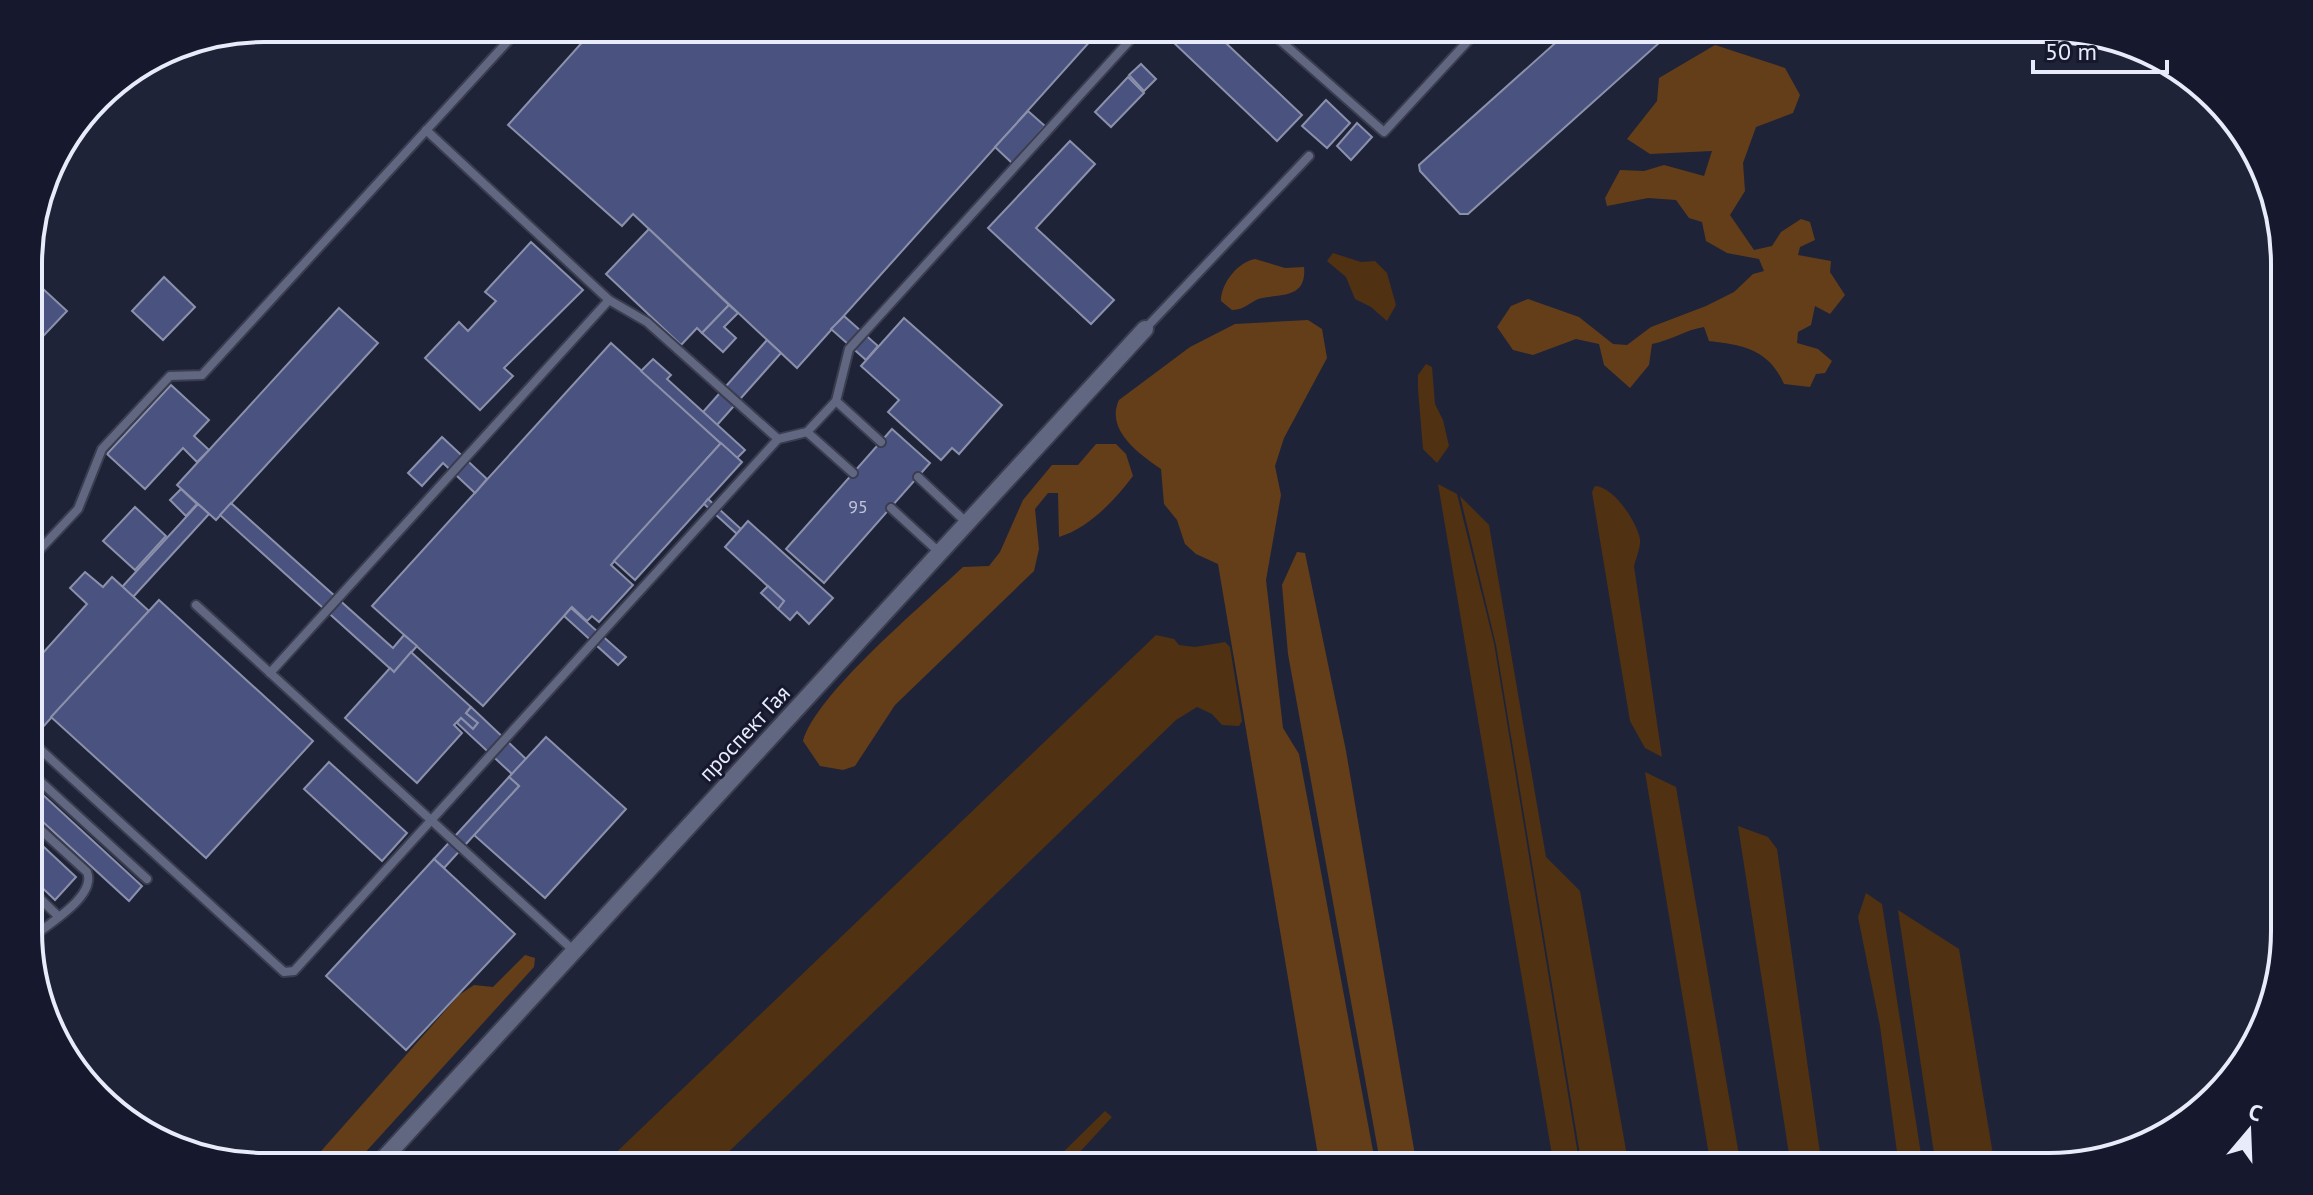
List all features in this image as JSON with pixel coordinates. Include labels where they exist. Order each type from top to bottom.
[{"type":"street","name":"проспект Гая","points":[[389,1153],[1145,329]]},
{"type":"lane","points":[[42,547],[78,509],[102,449],[170,376],[202,375],[507,42]]},
{"type":"lane","points":[[42,751],[284,972],[294,971],[778,439],[807,432],[836,401],[849,349],[1128,42]]},
{"type":"lane","points":[[1282,42],[1384,132],[1467,42]]},
{"type":"lane","points":[[426,130],[609,300],[647,322],[778,439]]},
{"type":"lane","points":[[1145,329],[1309,156]]},
{"type":"lane","points":[[270,673],[609,300]]},
{"type":"lane","points":[[836,401],[881,442]]},
{"type":"lane","points":[[807,432],[853,473]]},
{"type":"lane","points":[[918,477],[967,523]]},
{"type":"lane","points":[[891,508],[940,553]]},
{"type":"lane","points":[[196,605],[573,950]]},
{"type":"lane","points":[[42,783],[147,879]]},
{"type":"lane","points":[[42,831],[87,872],[90,880],[87,892],[42,929]]},
{"type":"lane","points":[[42,901],[58,916]]},
{"type":"shaded area","points":[[1715,45],[1785,68],[1800,95],[1793,113],[1756,127],[1743,163],[1745,191],[1730,215],[1754,250],[1772,246],[1781,232],[1801,219],[1810,222],[1815,240],[1800,247],[1798,255],[1831,261],[1830,272],[1845,295],[1830,314],[1815,306],[1811,325],[1798,332],[1797,343],[1818,349],[1832,361],[1825,373],[1816,374],[1810,387],[1784,384],[1763,357],[1744,347],[1709,341],[1704,327],[1652,344],[1649,365],[1630,388],[1604,365],[1599,344],[1576,339],[1533,355],[1513,350],[1497,327],[1511,306],[1528,299],[1579,317],[1613,344],[1627,345],[1651,327],[1706,306],[1734,292],[1753,274],[1764,271],[1759,259],[1727,253],[1706,241],[1702,222],[1689,218],[1676,200],[1648,198],[1607,206],[1605,198],[1620,170],[1644,171],[1664,165],[1704,176],[1712,151],[1650,154],[1627,139],[1657,101],[1659,78]]},
{"type":"shaded area","points":[[1333,253],[1361,262],[1375,261],[1387,273],[1396,305],[1387,321],[1371,307],[1355,299],[1346,277],[1327,261]]},
{"type":"shaded area","points":[[1255,259],[1285,268],[1304,267],[1302,284],[1292,293],[1258,299],[1232,310],[1221,301],[1224,287],[1237,269]]},
{"type":"shaded area","points":[[1308,320],[1322,329],[1327,358],[1284,438],[1275,466],[1281,495],[1266,580],[1283,728],[1299,754],[1373,1153],[1318,1153],[1218,564],[1196,554],[1185,544],[1177,520],[1164,504],[1161,469],[1126,440],[1117,421],[1119,400],[1190,347],[1235,324]]},
{"type":"shaded area","points":[[1426,364],[1432,367],[1435,404],[1443,420],[1449,446],[1437,463],[1423,449],[1418,375]]},
{"type":"shaded area","points":[[1096,444],[1116,444],[1126,454],[1133,476],[1118,494],[1091,520],[1059,537],[1058,493],[1048,493],[1035,509],[1039,549],[1034,571],[895,705],[855,766],[843,770],[820,766],[803,741],[828,699],[873,650],[963,567],[989,566],[1000,552],[1023,500],[1052,465],[1078,465]]},
{"type":"shaded area","points":[[1438,484],[1457,494],[1494,643],[1578,1153],[1552,1153]]},
{"type":"shaded area","points":[[1595,486],[1609,492],[1623,506],[1640,539],[1634,566],[1662,757],[1645,748],[1630,721],[1592,492]]},
{"type":"shaded area","points":[[1460,496],[1489,525],[1546,857],[1580,891],[1627,1153],[1580,1153],[1496,645]]},
{"type":"shaded area","points":[[1297,552],[1305,553],[1346,751],[1415,1153],[1378,1153],[1288,654],[1282,585]]},
{"type":"shaded area","points":[[1156,635],[1174,639],[1179,645],[1195,647],[1225,642],[1230,647],[1242,721],[1239,726],[1222,725],[1212,714],[1197,707],[1176,720],[728,1153],[616,1153]]},
{"type":"shaded area","points":[[1645,772],[1676,787],[1739,1153],[1709,1153]]},
{"type":"shaded area","points":[[1738,826],[1768,837],[1777,849],[1820,1153],[1789,1153]]},
{"type":"shaded area","points":[[1866,893],[1882,904],[1921,1153],[1897,1153],[1880,1026],[1858,917]]},
{"type":"shaded area","points":[[1898,910],[1959,949],[1993,1153],[1934,1153]]},
{"type":"shaded area","points":[[525,955],[535,958],[534,967],[365,1153],[319,1153],[459,995],[474,985],[493,987]]},
{"type":"shaded area","points":[[1105,1111],[1112,1117],[1079,1153],[1062,1153]]},
{"type":"building","points":[[582,42],[1089,42],[797,368],[633,214],[622,226],[508,125]]},
{"type":"building","points":[[1173,42],[1225,42],[1302,115],[1277,141]]},
{"type":"building","points":[[1556,42],[1659,43],[1468,214],[1460,214],[1420,171],[1419,165]]},
{"type":"building","points":[[1141,64],[1156,79],[1144,91],[1129,75]]},
{"type":"building","points":[[1128,77],[1144,93],[1111,127],[1095,112]]},
{"type":"building","points":[[1326,100],[1350,123],[1327,148],[1302,126]]},
{"type":"building","points":[[1028,111],[1045,126],[1012,163],[995,147]]},
{"type":"building","points":[[1357,123],[1372,137],[1351,160],[1337,146]]},
{"type":"building","points":[[1070,141],[1095,164],[1036,228],[1114,300],[1091,324],[988,228]]},
{"type":"building","points":[[649,229],[729,305],[702,333],[697,328],[681,345],[606,274]]},
{"type":"building","points":[[531,242],[583,290],[504,368],[513,376],[480,410],[425,358],[459,322],[468,331],[496,301],[485,292]]},
{"type":"building","points":[[164,277],[195,307],[163,340],[132,311]]},
{"type":"building","points":[[42,288],[67,311],[42,337]]},
{"type":"building","points":[[729,305],[738,313],[724,327],[736,338],[723,352],[702,333]]},
{"type":"building","points":[[339,308],[378,343],[216,520],[177,485]]},
{"type":"building","points":[[844,316],[878,346],[866,360],[831,329]]},
{"type":"building","points":[[904,318],[1002,405],[959,454],[952,448],[941,460],[888,412],[899,400],[861,366]]},
{"type":"building","points":[[767,340],[781,353],[717,425],[703,412]]},
{"type":"building","points":[[611,343],[721,443],[611,565],[633,585],[599,622],[592,616],[587,621],[572,607],[483,706],[372,606]]},
{"type":"building","points":[[653,359],[671,375],[667,379],[745,450],[737,458],[641,371]]},
{"type":"building","points":[[171,385],[209,420],[194,436],[209,450],[197,462],[183,448],[145,489],[107,454]]},
{"type":"building","points":[[892,429],[930,463],[824,583],[786,549]]},
{"type":"building","points":[[442,437],[487,479],[475,493],[443,463],[422,486],[408,473]]},
{"type":"building","points":[[721,443],[742,462],[635,580],[614,561]]},
{"type":"building","points":[[181,489],[197,504],[186,516],[170,500]]},
{"type":"building","points":[[708,499],[741,529],[737,534],[704,504]]},
{"type":"building","points":[[231,503],[393,648],[404,635],[417,646],[394,672],[220,515]]},
{"type":"building","points":[[198,504],[209,514],[133,597],[122,587]]},
{"type":"building","points":[[135,507],[166,536],[135,570],[103,541]]},
{"type":"building","points":[[748,521],[833,598],[809,624],[797,612],[790,620],[778,609],[784,601],[725,547]]},
{"type":"building","points":[[85,572],[103,587],[112,577],[149,611],[42,728],[42,654],[87,604],[70,588]]},
{"type":"building","points":[[768,586],[784,601],[778,609],[761,593]]},
{"type":"building","points":[[159,600],[313,741],[206,858],[51,717]]},
{"type":"building","points":[[571,608],[626,657],[618,665],[564,616]]},
{"type":"building","points":[[411,652],[471,707],[466,713],[478,723],[473,729],[461,718],[454,725],[462,733],[417,783],[345,718],[390,668],[394,672]]},
{"type":"building","points":[[471,707],[526,759],[512,774],[457,723],[461,718],[473,729],[478,723],[466,713]]},
{"type":"building","points":[[546,737],[626,809],[545,898],[474,835],[519,786],[509,777]]},
{"type":"building","points":[[329,762],[407,833],[382,861],[304,789]]},
{"type":"building","points":[[509,777],[519,786],[444,868],[434,859]]},
{"type":"building","points":[[42,794],[142,886],[129,901],[42,821]]},
{"type":"building","points":[[42,845],[76,877],[55,900],[42,888]]},
{"type":"building","points":[[434,859],[515,934],[406,1050],[326,976]]}]
